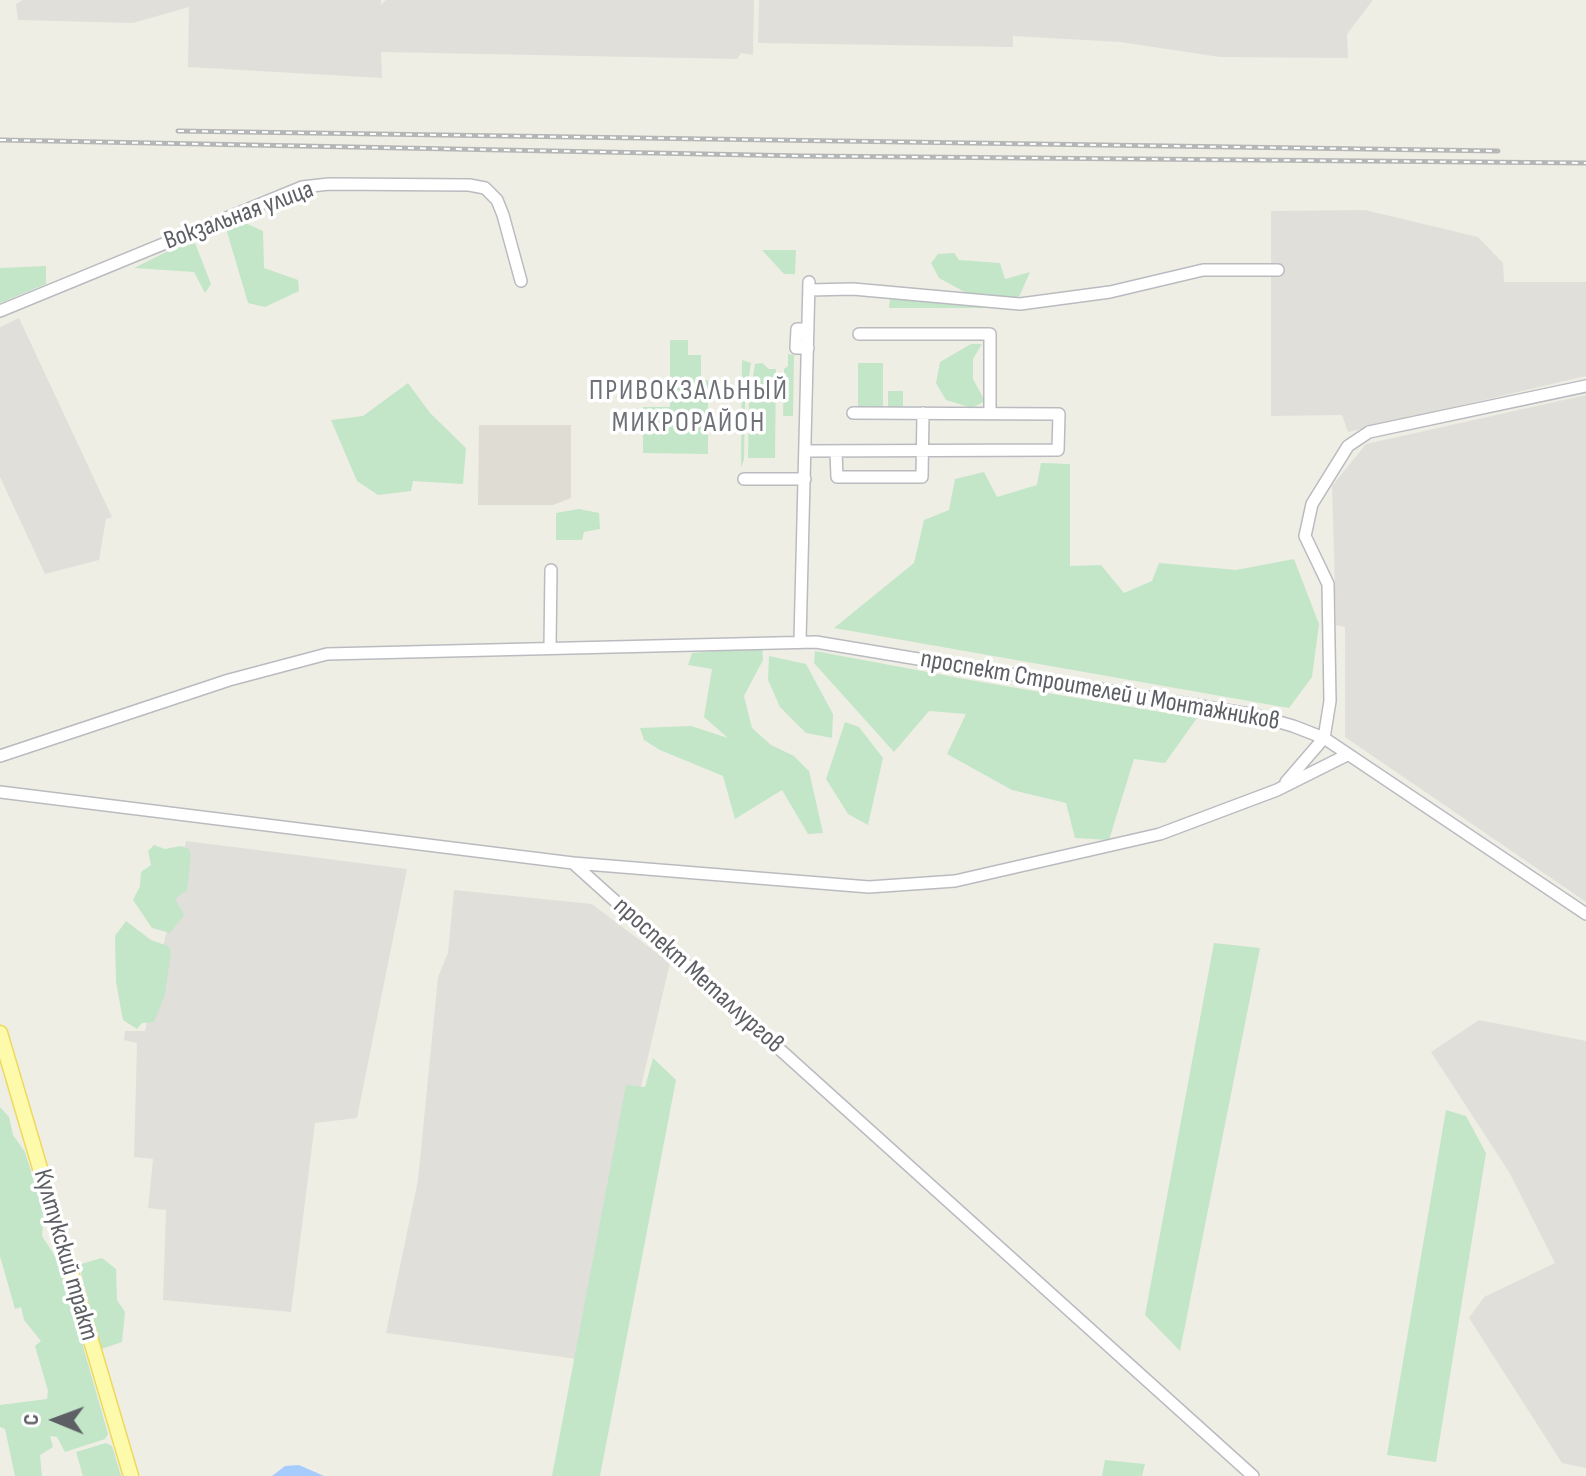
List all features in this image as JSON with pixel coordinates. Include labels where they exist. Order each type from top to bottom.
[{"type":"main road","name":"Култукский тракт","points":[[0,1033],[131,1476]]},
{"type":"street","name":"Вокзальная улица","points":[[0,311],[302,187],[329,184],[469,185],[485,188],[497,200],[503,215],[521,281]]},
{"type":"street","points":[[800,640],[809,286],[1030,304],[1110,292],[1203,270],[1278,270]]},
{"type":"street","points":[[859,334],[990,334],[990,413]]},
{"type":"street","points":[[1277,790],[1324,738],[1330,701],[1328,584],[1305,536],[1312,504],[1348,446],[1369,432],[1586,386]]},
{"type":"street","points":[[805,451],[1058,450],[1059,414],[853,413]]},
{"type":"street","points":[[836,451],[837,477],[922,477],[923,413]]},
{"type":"street","points":[[744,479],[805,479]]},
{"type":"street","points":[[550,646],[551,570]]},
{"type":"street","name":"проспект Строителей и Монтажников","points":[[0,756],[216,684],[327,654],[800,640],[1255,715],[1324,738],[1586,914]]},
{"type":"street","name":"проспект Строителей и Монтажников","points":[[0,750],[27,746]]},
{"type":"street","points":[[0,792],[573,863],[869,887],[955,881],[1160,834],[1277,790],[1347,755]]},
{"type":"street","name":"проспект Металлургов","points":[[573,863],[1253,1476]]},
{"type":"shaded area","points":[[23,0],[381,0],[381,5],[386,0],[754,0],[753,55],[741,53],[737,59],[381,52],[382,78],[188,67],[189,7],[133,23],[18,20],[16,4]]},
{"type":"shaded area","points":[[759,0],[1373,0],[1347,34],[1348,58],[1220,57],[1120,42],[1013,36],[1013,47],[758,43]]},
{"type":"shaded area","points":[[1365,210],[1478,237],[1503,263],[1504,282],[1586,282],[1586,376],[1348,432],[1342,415],[1271,416],[1271,211]]},
{"type":"shaded area","points":[[19,318],[112,517],[106,519],[99,560],[45,574],[0,477],[0,327]]},
{"type":"shaded area","points":[[1586,395],[1586,902],[1345,737],[1345,627],[1336,625],[1332,486],[1366,444]]},
{"type":"shaded area","points":[[479,425],[571,425],[571,498],[553,505],[478,505]]},
{"type":"shaded area","points":[[186,841],[407,869],[357,1118],[315,1123],[291,1312],[163,1300],[166,1210],[148,1208],[153,1159],[134,1157],[137,1043],[124,1040],[125,1031],[145,1031]]},
{"type":"shaded area","points":[[454,890],[592,904],[670,963],[577,1359],[386,1333],[418,1180],[438,977],[448,953]]},
{"type":"shaded area","points":[[1479,1020],[1586,1041],[1586,1468],[1562,1463],[1469,1318],[1484,1297],[1555,1263],[1509,1172],[1431,1052]]},
{"type":"green space","points":[[243,222],[263,231],[264,268],[298,280],[299,291],[265,307],[248,303],[225,225]]},
{"type":"green space","points":[[195,243],[211,284],[205,293],[194,272],[134,268],[170,250]]},
{"type":"green space","points":[[762,250],[796,250],[795,274],[784,274]]},
{"type":"green space","points":[[954,253],[959,260],[1000,263],[1005,279],[1030,272],[1019,297],[972,296],[939,278],[931,263],[938,254]]},
{"type":"green space","points":[[46,266],[46,284],[0,303],[0,268]]},
{"type":"green space","points":[[890,297],[989,305],[992,308],[889,308]]},
{"type":"green space","points":[[670,340],[688,340],[688,355],[701,355],[701,380],[708,380],[708,454],[643,453],[643,407],[670,407]]},
{"type":"green space","points":[[971,344],[982,344],[973,359],[973,379],[985,401],[972,408],[946,400],[936,383],[940,362]]},
{"type":"green space","points":[[788,354],[794,355],[793,416],[783,416],[784,369],[788,366]]},
{"type":"green space","points":[[742,360],[751,363],[741,467]]},
{"type":"green space","points":[[762,363],[769,369],[776,369],[775,458],[748,458],[749,401],[755,364]]},
{"type":"green space","points":[[858,363],[883,363],[883,408],[858,408]]},
{"type":"green space","points":[[408,383],[430,413],[466,448],[463,484],[413,481],[411,491],[378,495],[357,481],[331,420],[363,416]]},
{"type":"green space","points":[[888,391],[903,391],[903,409],[888,409]]},
{"type":"green space","points":[[1041,463],[1070,464],[1070,566],[1101,565],[1124,593],[1152,581],[1159,563],[1236,570],[1294,559],[1319,624],[1312,677],[1289,708],[834,628],[914,563],[924,520],[949,510],[955,479],[984,472],[997,497],[1037,485]]},
{"type":"green space","points":[[579,509],[599,513],[600,529],[584,532],[582,540],[556,540],[556,513]]},
{"type":"green space","points":[[762,647],[763,660],[744,696],[752,728],[771,745],[794,756],[809,771],[823,833],[808,834],[782,790],[735,819],[723,776],[660,750],[644,740],[640,728],[691,726],[728,738],[704,717],[712,669],[688,665],[692,653]]},
{"type":"green space","points":[[815,651],[1197,718],[1165,763],[1134,759],[1109,840],[1075,838],[1066,803],[1012,790],[947,754],[966,714],[929,711],[894,752],[814,663]]},
{"type":"green space","points":[[769,656],[806,664],[833,714],[832,738],[806,733],[780,707],[768,680]]},
{"type":"green space","points":[[845,722],[859,727],[883,758],[868,825],[848,814],[826,779]]},
{"type":"green space","points":[[154,845],[165,849],[181,846],[189,849],[191,856],[187,890],[175,899],[184,915],[170,933],[152,928],[133,900],[140,886],[141,872],[151,865],[148,851]]},
{"type":"green space","points":[[126,921],[151,940],[168,946],[171,952],[165,994],[154,1022],[142,1023],[137,1029],[123,1020],[116,982],[115,936]]},
{"type":"green space","points":[[1214,943],[1260,948],[1180,1351],[1145,1315]]},
{"type":"green space","points":[[653,1058],[676,1080],[600,1476],[552,1476],[626,1085],[645,1087]]},
{"type":"green space","points":[[0,1107],[9,1117],[13,1135],[25,1152],[44,1213],[42,1236],[59,1262],[108,1434],[105,1439],[65,1452],[57,1437],[50,1436],[53,1447],[40,1455],[42,1476],[15,1476],[5,1429],[0,1427],[0,1405],[47,1399],[48,1391],[35,1346],[41,1341],[24,1320],[21,1307],[15,1309],[0,1256]]},
{"type":"green space","points":[[1446,1110],[1466,1116],[1486,1153],[1436,1462],[1387,1455]]},
{"type":"green space","points":[[102,1258],[116,1269],[117,1300],[125,1312],[122,1342],[101,1349],[80,1269],[81,1264]]},
{"type":"green space","points":[[106,1443],[112,1446],[121,1476],[83,1476],[76,1452]]},
{"type":"green space","points":[[1105,1460],[1145,1464],[1142,1476],[1102,1476]]},
{"type":"water","points":[[299,1465],[324,1476],[272,1476],[285,1466]]},
{"type":"railway","points":[[178,131],[1498,151]]},
{"type":"railway","points":[[0,140],[804,156],[1586,163]]},
{"type":"district","name":"ПРИВОКЗАЛЬНЫЙ МИКРОРАЙОН","points":[[689,408]]}]
